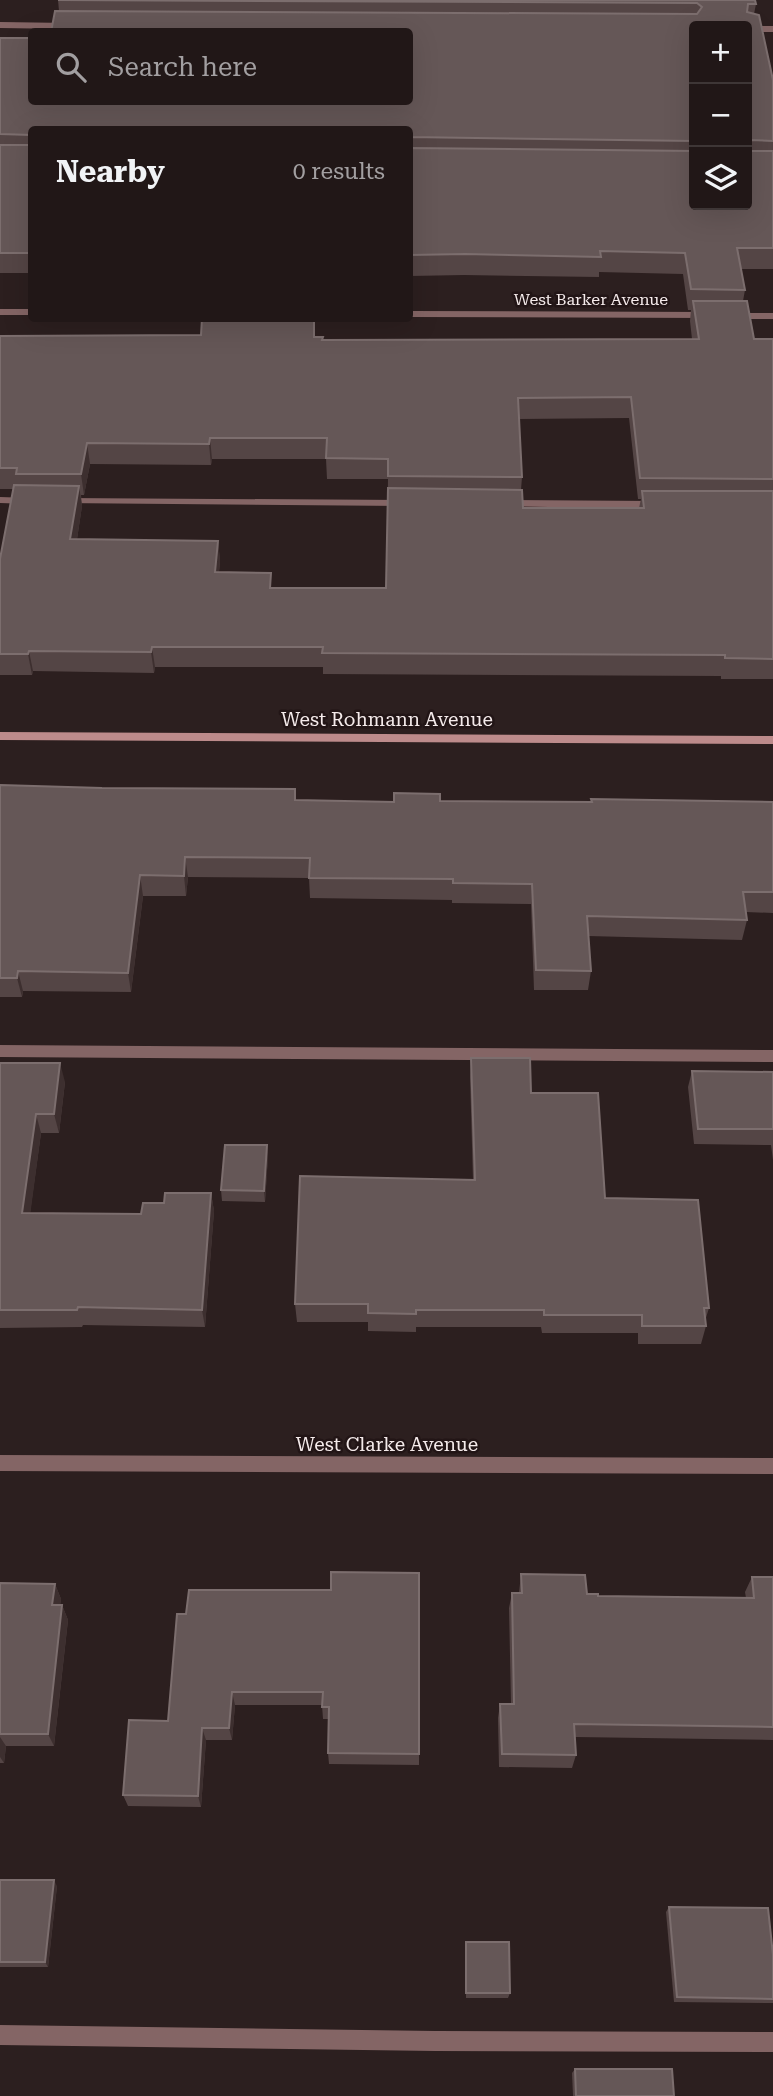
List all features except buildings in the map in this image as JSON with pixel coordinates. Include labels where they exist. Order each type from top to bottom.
[{"type":"street","points":[[0,25],[83,26]]},
{"type":"street","points":[[752,29],[773,29]]},
{"type":"street","points":[[0,312],[28,312]]},
{"type":"street","name":"West Barker Avenue","points":[[413,314],[773,316]]},
{"type":"street","points":[[0,500],[41,501]]},
{"type":"street","points":[[55,501],[414,503]]},
{"type":"street","points":[[497,504],[663,505]]},
{"type":"street","name":"West Rohmann Avenue","points":[[0,736],[773,740]]},
{"type":"street","points":[[0,1051],[773,1056]]},
{"type":"street","name":"West Clarke Avenue","points":[[0,1463],[773,1466]]},
{"type":"street","points":[[0,2035],[773,2042]]}]
